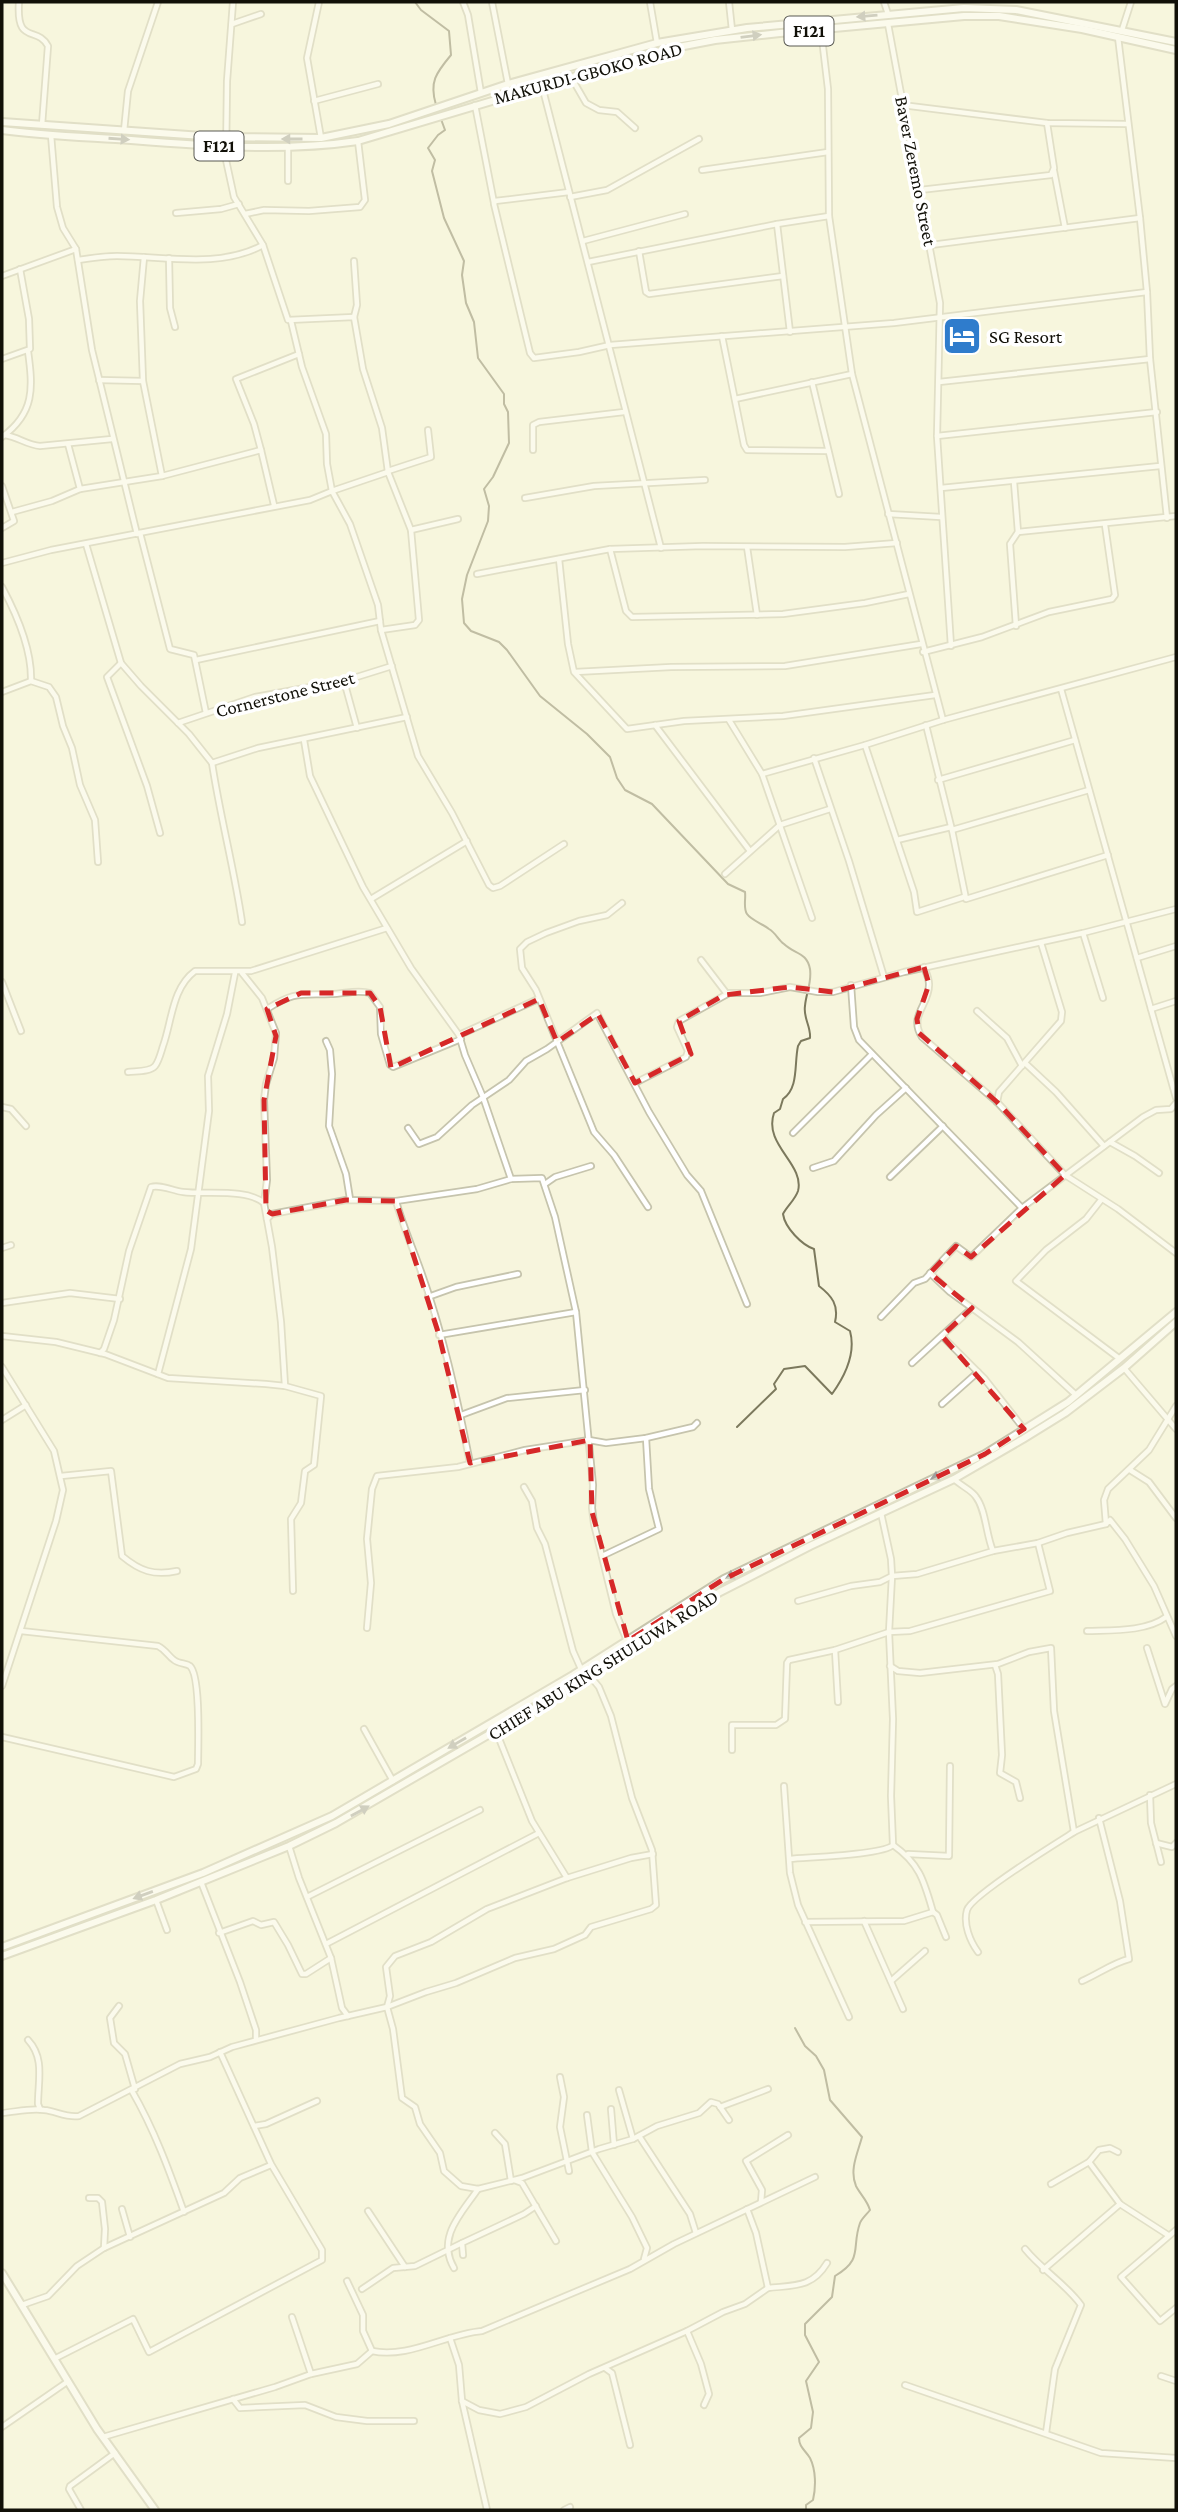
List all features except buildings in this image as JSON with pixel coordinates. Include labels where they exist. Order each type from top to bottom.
[{"type":"street","points":[[19,2],[19,24],[25,32],[44,40],[48,46],[42,126]]},
{"type":"street","points":[[124,131],[128,91],[158,2]]},
{"type":"street","points":[[233,2],[227,55],[226,160],[230,184],[263,245],[286,318],[292,321],[354,317]]},
{"type":"street","points":[[319,2],[307,53],[321,138]]},
{"type":"street","points":[[463,2],[468,15],[481,93]]},
{"type":"street","points":[[492,2],[508,84]]},
{"type":"street","points":[[650,2],[657,43]]},
{"type":"street","points":[[729,2],[732,30]]},
{"type":"street","points":[[884,2],[888,14]]},
{"type":"street","points":[[1122,30],[1131,2]]},
{"type":"street","name":"F121","points":[[2,130],[288,148],[358,141],[508,84],[657,43],[732,30],[888,14],[1016,6],[1176,42]]},
{"type":"street","name":"MAKURDI-GBOKO ROAD","points":[[446,109],[475,104],[687,45],[888,24],[980,8],[1016,18],[1176,50]]},
{"type":"street","points":[[232,24],[261,14]]},
{"type":"street","name":"Baver Zeremo Street","points":[[888,24],[931,245],[940,318],[937,436],[951,646]]},
{"type":"street","points":[[821,30],[828,89],[829,216],[852,373],[943,720]]},
{"type":"street","points":[[1118,37],[1140,218],[1150,359],[1167,518]]},
{"type":"street","points":[[573,66],[573,75],[586,103],[599,110],[617,112],[635,128]]},
{"type":"street","points":[[314,101],[378,84]]},
{"type":"street","points":[[541,85],[661,548]]},
{"type":"street","points":[[475,104],[494,204],[532,357],[579,352],[610,345],[845,328],[940,318],[1147,292]]},
{"type":"street","points":[[902,105],[1047,123],[1127,124]]},
{"type":"street","name":"F121","points":[[2,122],[226,138],[321,138],[431,114]]},
{"type":"street","points":[[1047,123],[1065,228]]},
{"type":"street","points":[[51,135],[54,190],[60,219],[76,249],[99,380],[123,481],[170,649],[191,653],[196,660],[206,713]]},
{"type":"street","points":[[494,204],[495,201],[607,190],[699,139]]},
{"type":"street","points":[[245,214],[272,210],[309,211],[360,207],[365,200],[358,141]]},
{"type":"street","points":[[288,148],[288,181]]},
{"type":"street","points":[[702,170],[828,152]]},
{"type":"street","points":[[920,190],[1043,177],[1051,175],[1054,170]]},
{"type":"street","points":[[176,213],[221,209],[239,204]]},
{"type":"street","points":[[583,241],[685,214]]},
{"type":"street","points":[[588,262],[829,216]]},
{"type":"street","points":[[931,245],[1140,218]]},
{"type":"street","points":[[777,224],[790,332]]},
{"type":"street","points":[[78,260],[114,256],[227,257],[243,254],[263,245]]},
{"type":"street","points":[[2,276],[76,249]]},
{"type":"street","points":[[639,251],[646,292],[649,294],[783,276]]},
{"type":"street","points":[[144,257],[140,301],[143,381],[162,476]]},
{"type":"street","points":[[169,258],[170,308],[175,327]]},
{"type":"street","points":[[354,261],[358,305],[354,317],[363,369],[382,428],[388,471],[411,530],[419,620],[415,625],[381,630]]},
{"type":"street","points":[[3,436],[16,427],[30,398],[32,384],[28,351],[29,320],[20,269]]},
{"type":"street","points":[[292,321],[299,354],[326,434],[327,464],[332,491],[355,537],[378,605],[381,630],[411,737],[426,772],[493,888],[564,844]]},
{"type":"street","points":[[722,336],[747,450],[828,451]]},
{"type":"street","points":[[2,359],[28,351]]},
{"type":"street","points":[[274,505],[254,424],[236,379],[299,354]]},
{"type":"street","points":[[939,382],[1150,359]]},
{"type":"street","points":[[735,399],[852,373]]},
{"type":"street","points":[[99,380],[143,381]]},
{"type":"street","points":[[812,382],[839,494]]},
{"type":"street","points":[[533,450],[533,425],[539,422],[625,412]]},
{"type":"street","points":[[937,436],[1157,412]]},
{"type":"street","points":[[16,427],[19,437]]},
{"type":"street","points":[[2,563],[51,550],[310,500],[430,457],[428,430]]},
{"type":"street","points":[[3,436],[19,437],[35,446],[112,439]]},
{"type":"street","points":[[68,444],[80,489]]},
{"type":"street","points":[[12,512],[52,501],[80,489],[162,476],[261,450]]},
{"type":"street","points":[[941,488],[1160,466]]},
{"type":"street","points":[[525,498],[594,486],[705,480]]},
{"type":"street","points":[[1014,482],[1018,532],[1010,544],[1016,626]]},
{"type":"street","points":[[2,486],[14,522],[2,528]]},
{"type":"street","points":[[888,514],[941,517]]},
{"type":"street","points":[[1018,532],[1176,516]]},
{"type":"street","points":[[411,530],[458,519]]},
{"type":"street","points":[[923,652],[1016,626],[1049,612],[1113,597],[1105,525]]},
{"type":"street","points":[[477,574],[610,549],[845,547],[897,543]]},
{"type":"street","points":[[86,544],[121,663],[212,763],[242,922]]},
{"type":"street","points":[[747,547],[757,615]]},
{"type":"street","points":[[610,549],[618,585],[629,616],[757,615],[814,610],[909,594]]},
{"type":"street","points":[[558,559],[574,672],[625,728],[635,730],[655,725],[783,716],[936,695]]},
{"type":"street","points":[[2,587],[16,614],[26,645],[32,681]]},
{"type":"street","points":[[196,660],[380,621]]},
{"type":"street","points":[[574,672],[671,667],[785,666],[921,644]]},
{"type":"street","points":[[762,774],[943,720],[1176,657]]},
{"type":"street","points":[[121,663],[107,677],[147,786],[160,833]]},
{"type":"street","name":"Cornerstone Street","points":[[178,723],[255,698],[344,681],[392,666]]},
{"type":"street","points":[[2,692],[32,681],[50,687],[56,697],[80,785],[95,820],[98,862]]},
{"type":"street","points":[[344,681],[357,728]]},
{"type":"street","points":[[881,1317],[914,1283],[925,1279],[956,1246],[971,1257],[1022,1209],[1065,1175],[1150,1112],[1171,1109],[1176,1101],[1061,689]]},
{"type":"street","points":[[212,763],[258,748],[407,717]]},
{"type":"street","points":[[729,719],[762,774],[812,918]]},
{"type":"street","points":[[655,725],[750,851]]},
{"type":"street","points":[[926,725],[952,829],[964,896]]},
{"type":"street","points":[[304,740],[310,776],[370,899],[425,990],[460,1037],[511,1179]]},
{"type":"street","points":[[938,780],[1075,740]]},
{"type":"street","points":[[865,745],[918,912],[964,896],[970,898],[1108,855]]},
{"type":"street","points":[[814,758],[884,977]]},
{"type":"street","points":[[897,840],[952,829],[1089,790]]},
{"type":"street","points":[[725,874],[780,825],[830,809]]},
{"type":"street","points":[[370,899],[467,841]]},
{"type":"street","points":[[622,903],[607,915],[564,927],[527,942],[522,946],[520,963],[536,989],[594,1132],[614,1155],[648,1207]]},
{"type":"street","points":[[635,1083],[687,1056],[688,1048],[677,1027],[679,1021],[727,994],[790,987],[827,992],[924,967],[1127,923],[1176,909]]},
{"type":"street","points":[[128,1072],[150,1070],[155,1066],[167,1037],[175,999],[191,974],[197,971],[242,973],[320,951],[387,928]]},
{"type":"street","points":[[1083,933],[1103,998]]},
{"type":"street","points":[[997,1102],[999,1092],[1062,1019],[1041,943]]},
{"type":"street","points":[[1137,958],[1176,946]]},
{"type":"street","points":[[701,960],[727,994]]},
{"type":"street","points":[[924,967],[929,984],[918,1013],[917,1029],[929,1043],[997,1102],[1065,1175],[1118,1209],[1176,1253]]},
{"type":"street","points":[[158,1374],[191,1249],[209,1111],[208,1076],[227,1014],[235,973]]},
{"type":"street","points":[[242,973],[262,998],[276,1036],[264,1100],[267,1180],[264,1203],[280,1311],[285,1386]]},
{"type":"street","points":[[2,982],[21,1031]]},
{"type":"street","points":[[851,985],[855,1033],[872,1054],[1022,1209]]},
{"type":"street","points":[[267,1009],[289,996],[301,993],[370,993],[380,1007],[381,1034],[390,1065],[393,1067],[538,999]]},
{"type":"street","points":[[1151,1009],[1176,1001]]},
{"type":"street","points":[[977,1011],[1007,1038],[1024,1065],[1056,1092],[1104,1146]]},
{"type":"street","points":[[408,1128],[419,1144],[437,1137],[483,1097],[509,1080],[526,1061],[597,1013],[649,1112],[676,1158],[701,1191],[747,1304]]},
{"type":"street","points":[[327,1041],[332,1074],[329,1126],[346,1174],[350,1199]]},
{"type":"street","points":[[793,1132],[872,1054]]},
{"type":"street","points":[[813,1168],[834,1161],[876,1115],[906,1088]]},
{"type":"street","points":[[985,1091],[999,1092]]},
{"type":"street","points":[[2,1107],[11,1109],[26,1126]]},
{"type":"street","points":[[890,1177],[943,1126]]},
{"type":"street","points":[[1110,1142],[1158,1173]]},
{"type":"street","points":[[545,1184],[555,1177],[591,1166]]},
{"type":"street","points":[[267,1219],[272,1214],[350,1199],[396,1201],[477,1189],[511,1179],[542,1178],[555,1217],[576,1312],[593,1485],[592,1508],[619,1623],[628,1641]]},
{"type":"street","points":[[103,1352],[120,1299],[129,1251],[151,1187],[159,1186],[179,1192],[214,1192],[255,1197],[264,1203]]},
{"type":"street","points":[[1101,1200],[1092,1212],[1046,1250],[1016,1281],[1120,1359]]},
{"type":"street","points":[[396,1201],[439,1335],[470,1463]]},
{"type":"street","points":[[266,1210],[272,1214]]},
{"type":"street","points":[[2,1248],[11,1245]]},
{"type":"street","points":[[930,1273],[950,1292],[1018,1342],[1076,1395]]},
{"type":"street","points":[[428,1297],[456,1286],[517,1274]]},
{"type":"street","points":[[2,1303],[70,1293],[120,1299]]},
{"type":"street","points":[[912,1363],[972,1308]]},
{"type":"street","points":[[439,1335],[576,1312]]},
{"type":"street","points":[[2,1947],[203,1873],[332,1816],[581,1670],[724,1579],[906,1496],[985,1454],[1076,1395],[1176,1312]]},
{"type":"street","name":"CHIEF ABU KING SHULUWA ROAD","points":[[2,1956],[156,1900],[289,1846],[381,1799],[587,1676],[720,1592],[881,1512],[906,1496],[954,1479],[1065,1413],[1124,1368],[1176,1322]]},
{"type":"street","points":[[2,1336],[55,1342],[103,1352],[168,1378],[195,1382],[285,1386],[321,1396],[314,1465],[305,1471],[301,1503],[291,1520],[293,1591]]},
{"type":"street","points":[[942,1336],[978,1372],[1024,1429]]},
{"type":"street","points":[[2,1367],[54,1451],[61,1476],[61,1503],[2,1686]]},
{"type":"street","points":[[1124,1368],[1176,1429]]},
{"type":"street","points":[[942,1405],[978,1372]]},
{"type":"street","points":[[460,1415],[507,1398],[585,1390]]},
{"type":"street","points":[[2,1420],[26,1405]]},
{"type":"street","points":[[1176,1406],[1149,1450],[1114,1482],[1105,1495],[1107,1520],[1125,1539],[1154,1586],[1176,1636]]},
{"type":"street","points":[[367,1628],[372,1583],[367,1539],[375,1478],[380,1475],[453,1468],[525,1450],[589,1440],[606,1443],[646,1438],[693,1427],[697,1423]]},
{"type":"street","points":[[602,1556],[659,1529],[649,1489],[646,1438]]},
{"type":"street","points":[[1130,1470],[1149,1482],[1176,1518]]},
{"type":"street","points":[[61,1476],[111,1471],[122,1556],[147,1573],[177,1571]]},
{"type":"street","points":[[954,1479],[978,1499],[987,1538],[993,1551]]},
{"type":"street","points":[[2,2113],[37,2108],[76,2117],[180,2064],[256,2040],[387,2007],[456,1983],[515,1958],[554,1949],[585,1935],[591,1927],[651,1909],[656,1905],[653,1854],[632,1798],[611,1716],[598,1688],[581,1670],[573,1651],[545,1544],[537,1528],[534,1507],[524,1487]]},
{"type":"street","points":[[790,1859],[872,1852],[889,1849],[893,1844],[893,1719],[889,1632],[892,1576],[881,1512]]},
{"type":"street","points":[[798,1601],[840,1589],[880,1582],[892,1576],[916,1574],[993,1551],[1038,1543],[1107,1520]]},
{"type":"street","points":[[732,1751],[732,1725],[776,1725],[785,1719],[789,1660],[835,1650],[889,1632],[911,1631],[1051,1591],[1038,1543]]},
{"type":"street","points":[[1087,1631],[1127,1629],[1155,1623],[1166,1617]]},
{"type":"street","points":[[2,1737],[174,1777],[195,1769],[198,1765],[197,1687],[190,1665],[174,1660],[166,1650],[158,1646],[21,1631]]},
{"type":"street","points":[[890,1666],[898,1671],[920,1673],[995,1665],[1029,1652],[1051,1648],[1054,1711],[1074,1832]]},
{"type":"street","points":[[1147,1648],[1165,1704],[1176,1686]]},
{"type":"street","points":[[835,1650],[838,1702]]},
{"type":"street","points":[[995,1665],[998,1674],[1002,1755],[1000,1773],[1016,1782],[1020,1798]]},
{"type":"street","points":[[364,1729],[393,1780]]},
{"type":"street","points":[[496,1731],[539,1833],[567,1878]]},
{"type":"street","points":[[907,1854],[949,1856],[950,1766]]},
{"type":"street","points":[[978,1952],[966,1927],[967,1909],[979,1895],[1074,1832],[1176,1784]]},
{"type":"street","points":[[784,1786],[790,1873],[798,1905],[849,2017]]},
{"type":"street","points":[[376,1790],[381,1799]]},
{"type":"street","points":[[1150,1795],[1151,1823],[1161,1862]]},
{"type":"street","points":[[307,1897],[480,1810]]},
{"type":"street","points":[[1083,1981],[1129,1959],[1100,1818]]},
{"type":"street","points":[[326,1944],[539,1833]]},
{"type":"street","points":[[1156,1843],[1172,1847],[1176,1843]]},
{"type":"street","points":[[893,1844],[907,1854],[925,1884],[933,1912],[937,1915],[946,1937]]},
{"type":"street","points":[[289,1846],[331,1958],[342,2008],[348,2016]]},
{"type":"street","points":[[653,1854],[567,1878],[487,1909],[431,1942],[395,1956],[386,1967],[390,1996],[387,2007],[393,2029],[402,2098],[415,2107],[419,2123],[440,2153],[444,2171],[461,2186],[478,2189],[633,2139],[657,2126],[699,2113],[712,2102],[720,2107],[729,2120]]},
{"type":"street","points":[[201,1882],[244,1995],[256,2030],[256,2040]]},
{"type":"street","points":[[156,1900],[167,1930]]},
{"type":"street","points":[[805,1922],[904,1921],[933,1912]]},
{"type":"street","points":[[219,1933],[253,1921],[261,1924],[274,1922],[302,1974],[331,1958]]},
{"type":"street","points":[[864,1921],[903,2009]]},
{"type":"street","points":[[60,1926],[62,1934]]},
{"type":"street","points":[[891,1981],[925,1951]]},
{"type":"street","points":[[119,2006],[110,2018],[113,2038],[125,2054],[133,2090],[148,2118],[184,2213]]},
{"type":"street","points":[[339,2018],[342,2008]]},
{"type":"street","points":[[28,2039],[36,2050],[40,2068],[37,2108]]},
{"type":"street","points":[[53,2359],[133,2319],[149,2352],[322,2260],[322,2250],[271,2164],[220,2052]]},
{"type":"street","points":[[560,2077],[564,2096],[560,2127],[569,2171]]},
{"type":"street","points":[[720,2107],[768,2089]]},
{"type":"street","points":[[619,2090],[633,2139]]},
{"type":"street","points":[[254,2126],[266,2124],[317,2101]]},
{"type":"street","points":[[611,2109],[614,2144]]},
{"type":"street","points":[[587,2115],[592,2152],[632,2217],[647,2248],[644,2260]]},
{"type":"street","points":[[495,2133],[505,2144],[512,2180]]},
{"type":"street","points":[[761,2202],[762,2190],[746,2161],[788,2135]]},
{"type":"street","points":[[639,2136],[690,2214],[696,2233]]},
{"type":"street","points":[[1051,2184],[1089,2162],[1099,2150],[1110,2148],[1118,2152]]},
{"type":"street","points":[[1089,2162],[1120,2204],[1168,2235]]},
{"type":"street","points":[[22,2305],[48,2296],[77,2266],[104,2248],[184,2213],[223,2193],[240,2178],[271,2164]]},
{"type":"street","points":[[372,2351],[392,2353],[467,2332],[482,2331],[630,2269],[696,2233],[815,2177]]},
{"type":"street","points":[[512,2180],[522,2183],[556,2241]]},
{"type":"street","points":[[454,2268],[446,2251],[452,2226],[478,2189]]},
{"type":"street","points":[[89,2198],[98,2198],[102,2202],[106,2229],[104,2248]]},
{"type":"street","points":[[1043,2270],[1120,2204]]},
{"type":"street","points":[[362,2289],[393,2268],[415,2266],[536,2206]]},
{"type":"street","points":[[122,2209],[131,2238]]},
{"type":"street","points":[[747,2209],[756,2233],[768,2288]]},
{"type":"street","points":[[368,2211],[405,2267]]},
{"type":"street","points":[[1176,2230],[1121,2277],[1160,2321],[1176,2308]]},
{"type":"street","points":[[462,2243],[463,2255]]},
{"type":"street","points":[[1025,2249],[1043,2270],[1081,2305],[1055,2369],[1045,2433]]},
{"type":"street","points":[[462,2401],[479,2410],[500,2414],[526,2407],[723,2312],[745,2304],[768,2288],[805,2284],[819,2276],[827,2263]]},
{"type":"street","points":[[2,2273],[67,2382],[155,2510]]},
{"type":"street","points":[[347,2281],[363,2315],[363,2331],[372,2351]]},
{"type":"street","points":[[292,2317],[311,2374]]},
{"type":"street","points":[[687,2331],[701,2364],[709,2394],[704,2405]]},
{"type":"street","points":[[450,2338],[459,2365],[462,2401],[486,2510]]},
{"type":"street","points":[[103,2437],[311,2374],[357,2364],[365,2360],[372,2351]]},
{"type":"street","points":[[604,2368],[612,2373],[630,2445]]},
{"type":"street","points":[[1161,2376],[1176,2381]]},
{"type":"street","points":[[2,2427],[67,2382]]},
{"type":"street","points":[[905,2385],[1101,2453],[1176,2458]]},
{"type":"street","points":[[233,2399],[240,2408],[305,2406],[336,2417],[367,2421],[414,2421]]},
{"type":"street","points":[[81,2510],[69,2489],[70,2486],[115,2453]]},
{"type":"street","points":[[565,2510],[570,2507]]},
{"type":"highlighted area","points":[[924,967],[929,984],[917,1019],[919,1033],[997,1102],[1065,1175],[971,1257],[956,1246],[930,1273],[972,1308],[942,1336],[1024,1429],[985,1454],[724,1579],[628,1641],[592,1512],[590,1440],[470,1463],[439,1335],[396,1201],[346,1200],[272,1214],[266,1210],[264,1100],[276,1036],[267,1009],[301,993],[370,993],[380,1007],[391,1068],[539,999],[557,1042],[598,1014],[635,1083],[691,1054],[679,1021],[724,995],[790,987],[833,992]]},
{"type":"waterway","points":[[415,2],[421,10],[449,31],[451,55],[435,78],[433,90],[436,105]]},
{"type":"waterway","points":[[438,111],[445,130],[428,148],[435,160],[432,171],[444,218],[464,261],[462,275],[466,303],[474,322],[478,358],[504,394],[504,404],[508,412],[509,443],[493,477],[484,489],[489,506],[488,521],[467,575],[462,599],[464,623],[471,631],[499,642],[540,696],[587,734],[610,757],[617,778],[625,790],[652,804],[728,884],[745,892],[747,914],[803,956],[810,969],[805,1010],[810,1038],[801,1041],[798,1046],[792,1089],[783,1099],[780,1109],[774,1113],[772,1124],[774,1135],[799,1181],[797,1194],[783,1214],[784,1219],[795,1235],[814,1249],[819,1286],[833,1301],[835,1322],[850,1331],[852,1348],[845,1372],[832,1394],[805,1366],[784,1369],[774,1384],[776,1389],[737,1427]]},
{"type":"waterway","points":[[795,2028],[824,2070],[830,2100],[862,2137],[853,2174],[856,2186],[870,2210],[860,2223],[850,2264],[835,2276],[832,2297],[805,2324],[805,2335],[819,2362],[806,2381],[813,2412],[811,2428],[799,2438],[801,2446],[810,2458],[814,2473],[813,2500],[806,2505],[806,2510]]},
{"type":"place","name":"SG Resort","points":[[962,336]]}]
